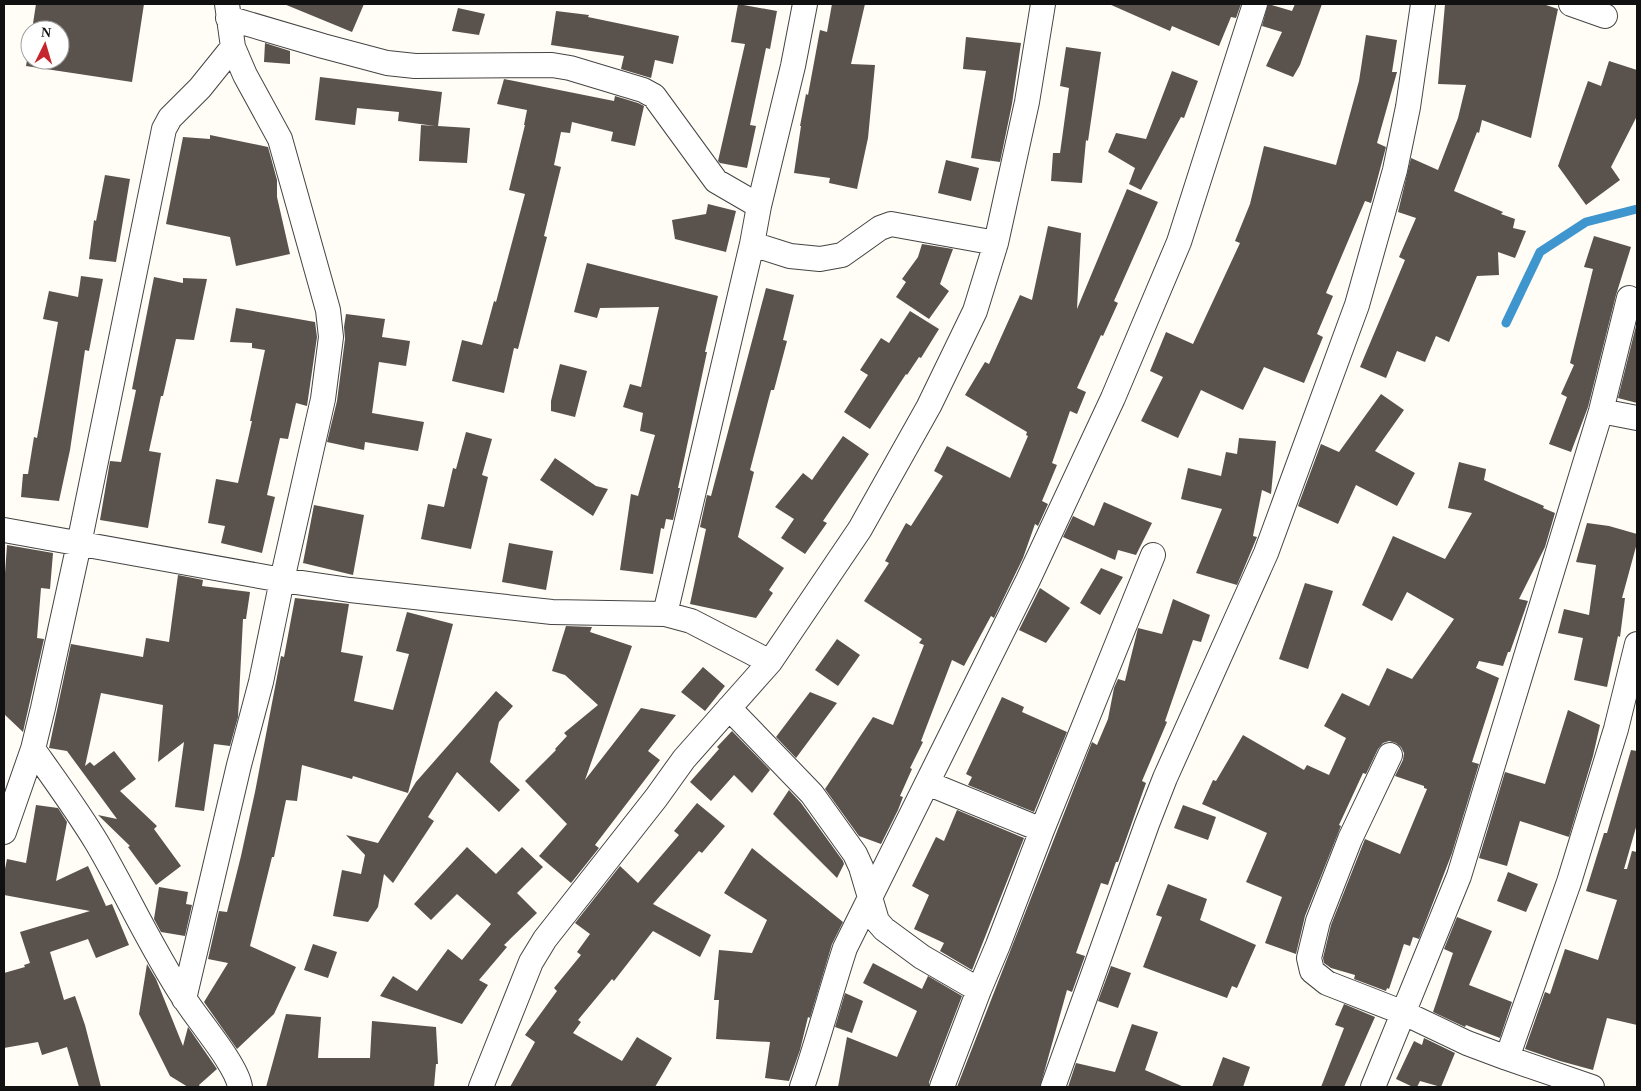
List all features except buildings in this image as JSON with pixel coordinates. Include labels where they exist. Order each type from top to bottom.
[{"type":"street","points":[[665,614],[793,66],[805,4]]},
{"type":"street","points":[[481,1087],[531,962],[545,939],[656,798],[684,759],[770,662],[860,529],[929,406],[975,311],[996,243],[1027,102],[1043,4]]},
{"type":"street","points":[[802,1087],[817,1044],[826,1007],[845,948],[1024,589],[1113,398],[1175,250],[1255,4]]},
{"type":"street","points":[[1053,1087],[1165,778],[1266,553],[1357,305],[1395,170],[1408,107],[1423,4]]},
{"type":"street","points":[[1571,4],[1605,16]]},
{"type":"street","points":[[184,999],[239,765],[261,682],[323,399],[331,337],[328,310],[280,139],[232,47],[227,11],[323,46],[387,63],[415,66],[552,65],[570,68],[643,90],[654,96],[716,180],[759,206]]},
{"type":"street","points":[[4,832],[33,749],[79,544],[164,129],[170,118],[200,88],[232,47]]},
{"type":"street","points":[[752,244],[790,256],[820,260],[842,256],[880,228],[892,224],[996,243]]},
{"type":"street","points":[[1373,1087],[1459,876],[1601,411],[1629,298]]},
{"type":"street","points":[[1601,411],[1637,418]]},
{"type":"street","points":[[4,530],[282,580],[350,590],[552,612],[665,614],[691,621],[770,662]]},
{"type":"street","points":[[942,1087],[1042,830],[1153,555]]},
{"type":"street","points":[[1507,1058],[1569,882],[1616,729],[1637,644]]},
{"type":"street","points":[[729,708],[812,794],[855,854],[861,867],[877,920],[884,929],[922,957],[979,990]]},
{"type":"street","points":[[33,749],[97,844],[149,940],[184,999],[229,1063],[240,1083],[240,1087]]},
{"type":"street","points":[[1390,755],[1350,839],[1318,921],[1309,958],[1312,972],[1327,983],[1404,1013],[1467,1043],[1592,1087]]},
{"type":"street","points":[[927,783],[1042,830]]},
{"type":"waterway","points":[[1506,323],[1540,252],[1586,222],[1637,209]]}]
